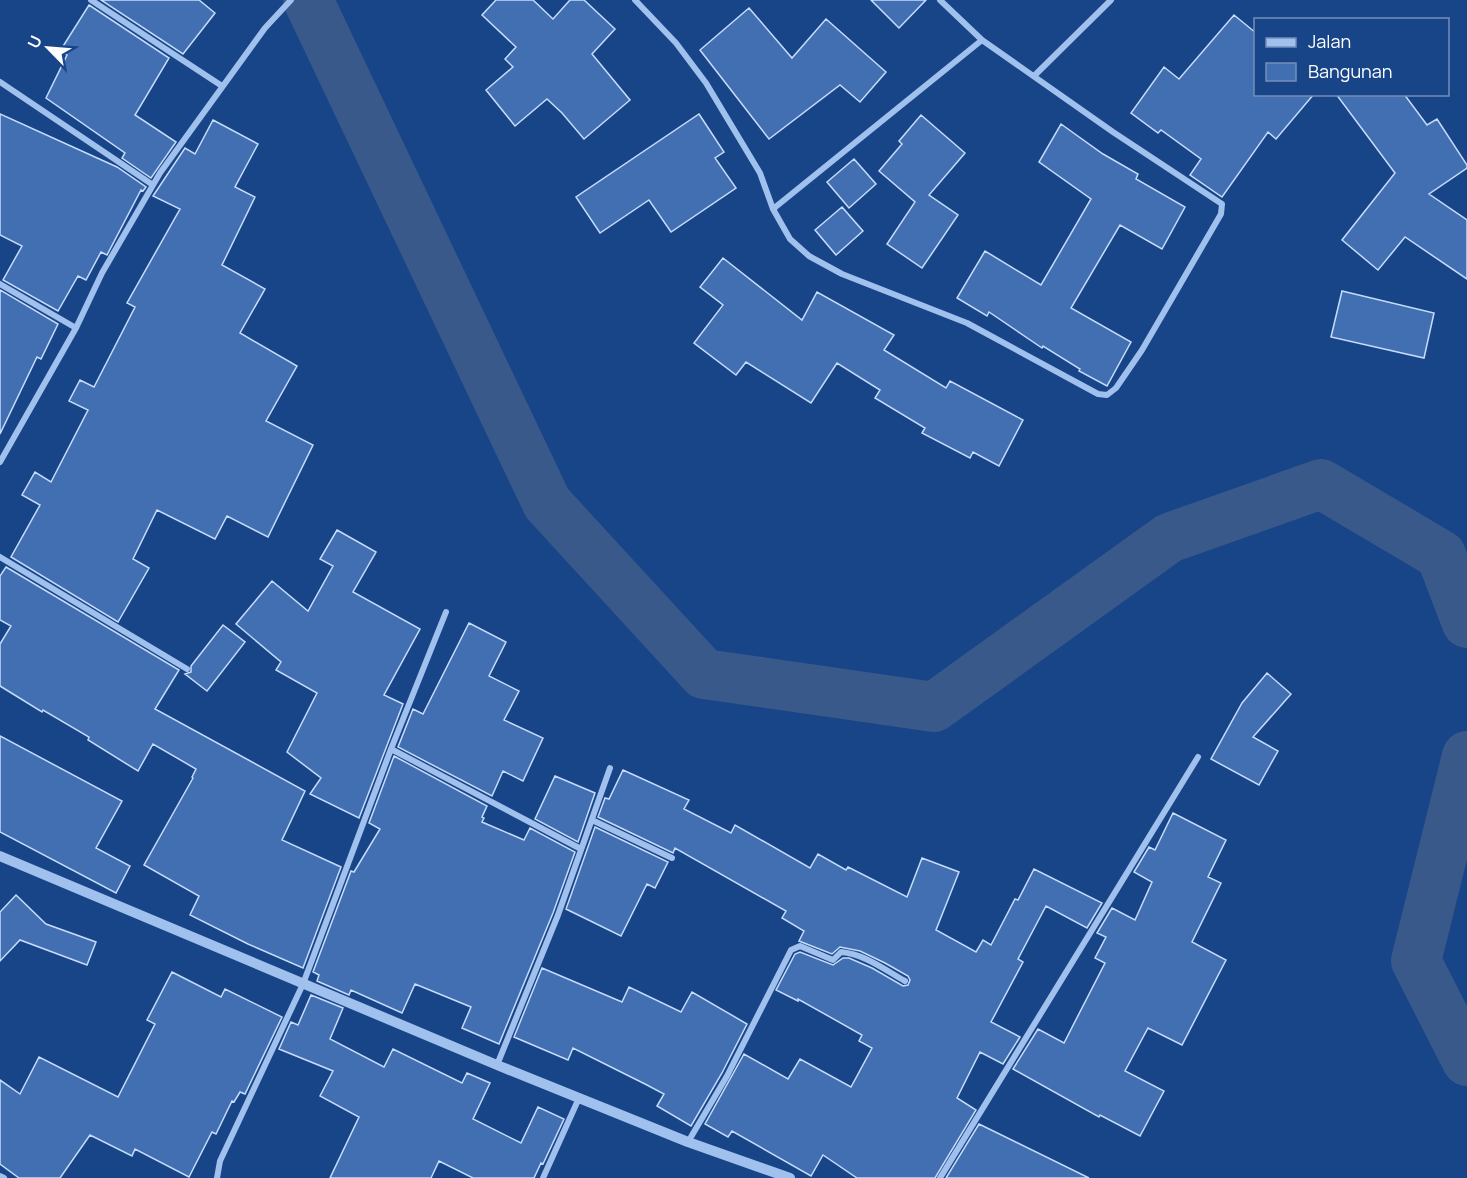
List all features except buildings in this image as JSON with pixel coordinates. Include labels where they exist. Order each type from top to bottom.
[{"type":"street","points":[[92,0],[222,87]]},
{"type":"street","points":[[0,461],[76,328],[102,273],[153,185],[265,28],[291,0]]},
{"type":"street","points":[[635,0],[644,3],[706,83],[760,173],[773,209],[790,239],[809,256],[842,274],[967,323],[1098,394],[1107,395],[1116,388],[1142,350],[1221,214],[1222,204],[1113,132],[982,40],[940,0]]},
{"type":"street","points":[[1034,76],[1111,0]]},
{"type":"street","points":[[773,209],[982,40]]},
{"type":"street","points":[[0,82],[153,185]]},
{"type":"street","points":[[0,284],[76,328]]},
{"type":"street","points":[[0,557],[187,669]]},
{"type":"street","points":[[217,1178],[220,1161],[303,984],[391,749],[446,612]]},
{"type":"street","points":[[391,749],[581,849]]},
{"type":"street","points":[[940,1178],[1198,757]]},
{"type":"street","points":[[497,1065],[558,915],[610,768]]},
{"type":"street","points":[[592,820],[672,858]]},
{"type":"street","points":[[0,856],[497,1065],[688,1142],[790,1178]]},
{"type":"street","points":[[688,1142],[727,1076],[794,947],[800,946],[833,960],[841,952],[851,952],[905,981]]},
{"type":"street","points":[[543,1178],[579,1098]]},
{"type":"street","points":[[0,1176],[4,1178]]},
{"type":"waterway","points":[[308,0],[547,503],[704,674],[934,707],[1169,538],[1321,484],[1441,555],[1467,623]]},
{"type":"waterway","points":[[1467,756],[1416,961],[1467,1061]]}]
